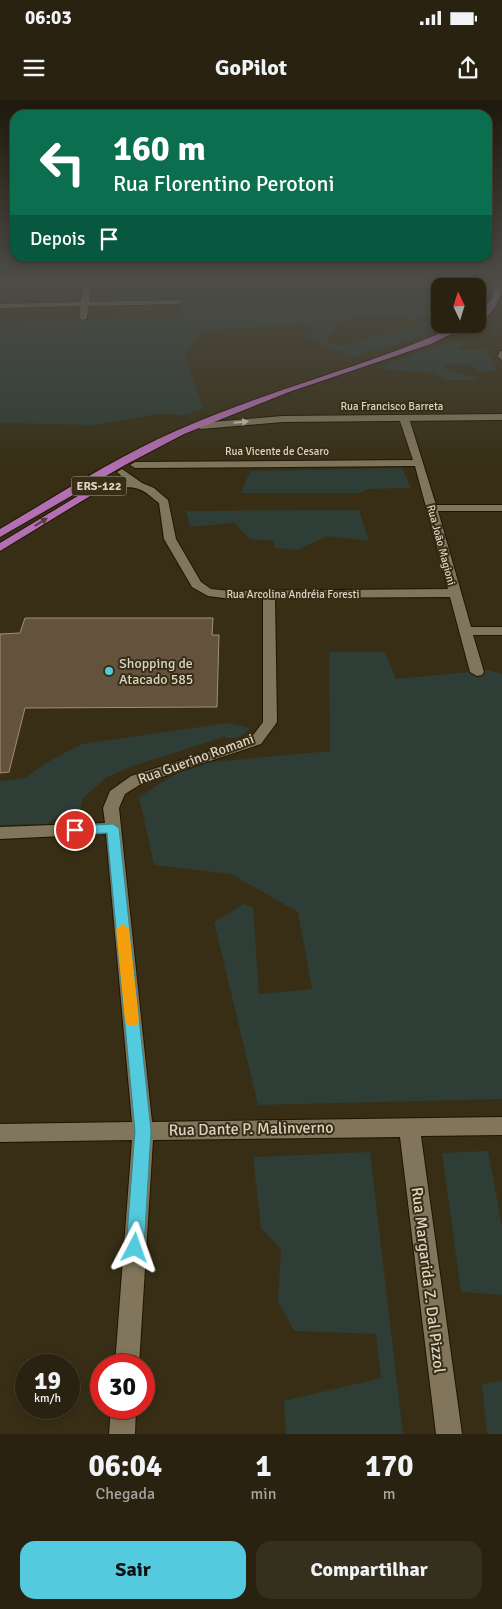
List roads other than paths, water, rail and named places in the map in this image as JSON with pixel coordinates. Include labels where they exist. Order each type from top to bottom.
[{"type":"highway","name":"ERS-122","points":[[0,534],[121,463],[181,432],[200,426],[255,402],[419,345]]},
{"type":"highway","name":"ERS-122","points":[[0,548],[200,426]]},
{"type":"street","name":"Rua Francisco Barreta","points":[[255,402],[256,408],[260,412],[282,419]]},
{"type":"street","name":"Rua João Magioni","points":[[404,418],[432,508],[454,593],[467,631],[476,672]]},
{"type":"street","name":"Rua Francisco Barreta","points":[[200,426],[282,419],[502,418]]},
{"type":"street","name":"Rua Vicente de Cesaro","points":[[135,464],[419,463]]},
{"type":"street","name":"Rua Arcolina Andréia Foresti","points":[[122,472],[138,485],[150,490],[164,502],[170,539],[196,584],[208,592],[231,595],[454,593]]},
{"type":"street","points":[[104,483],[138,485]]},
{"type":"street","points":[[432,508],[502,508]]},
{"type":"street","name":"Rua Guerino Romani","points":[[128,1354],[143,1131],[110,808],[118,791],[136,780],[256,741],[270,722],[269,595]]},
{"type":"street","points":[[467,631],[502,631]]},
{"type":"street","points":[[0,833],[113,828]]},
{"type":"street","name":"Rua Margarida Z. Dal Pizzol","points":[[409,1126],[449,1434]]},
{"type":"street","name":"Rua Dante P. Malinverno","points":[[0,1133],[502,1126]]},
{"type":"street","points":[[122,1434],[123,1419]]},
{"type":"place","name":"Shopping de Atacado 585","points":[[109,671]]}]
